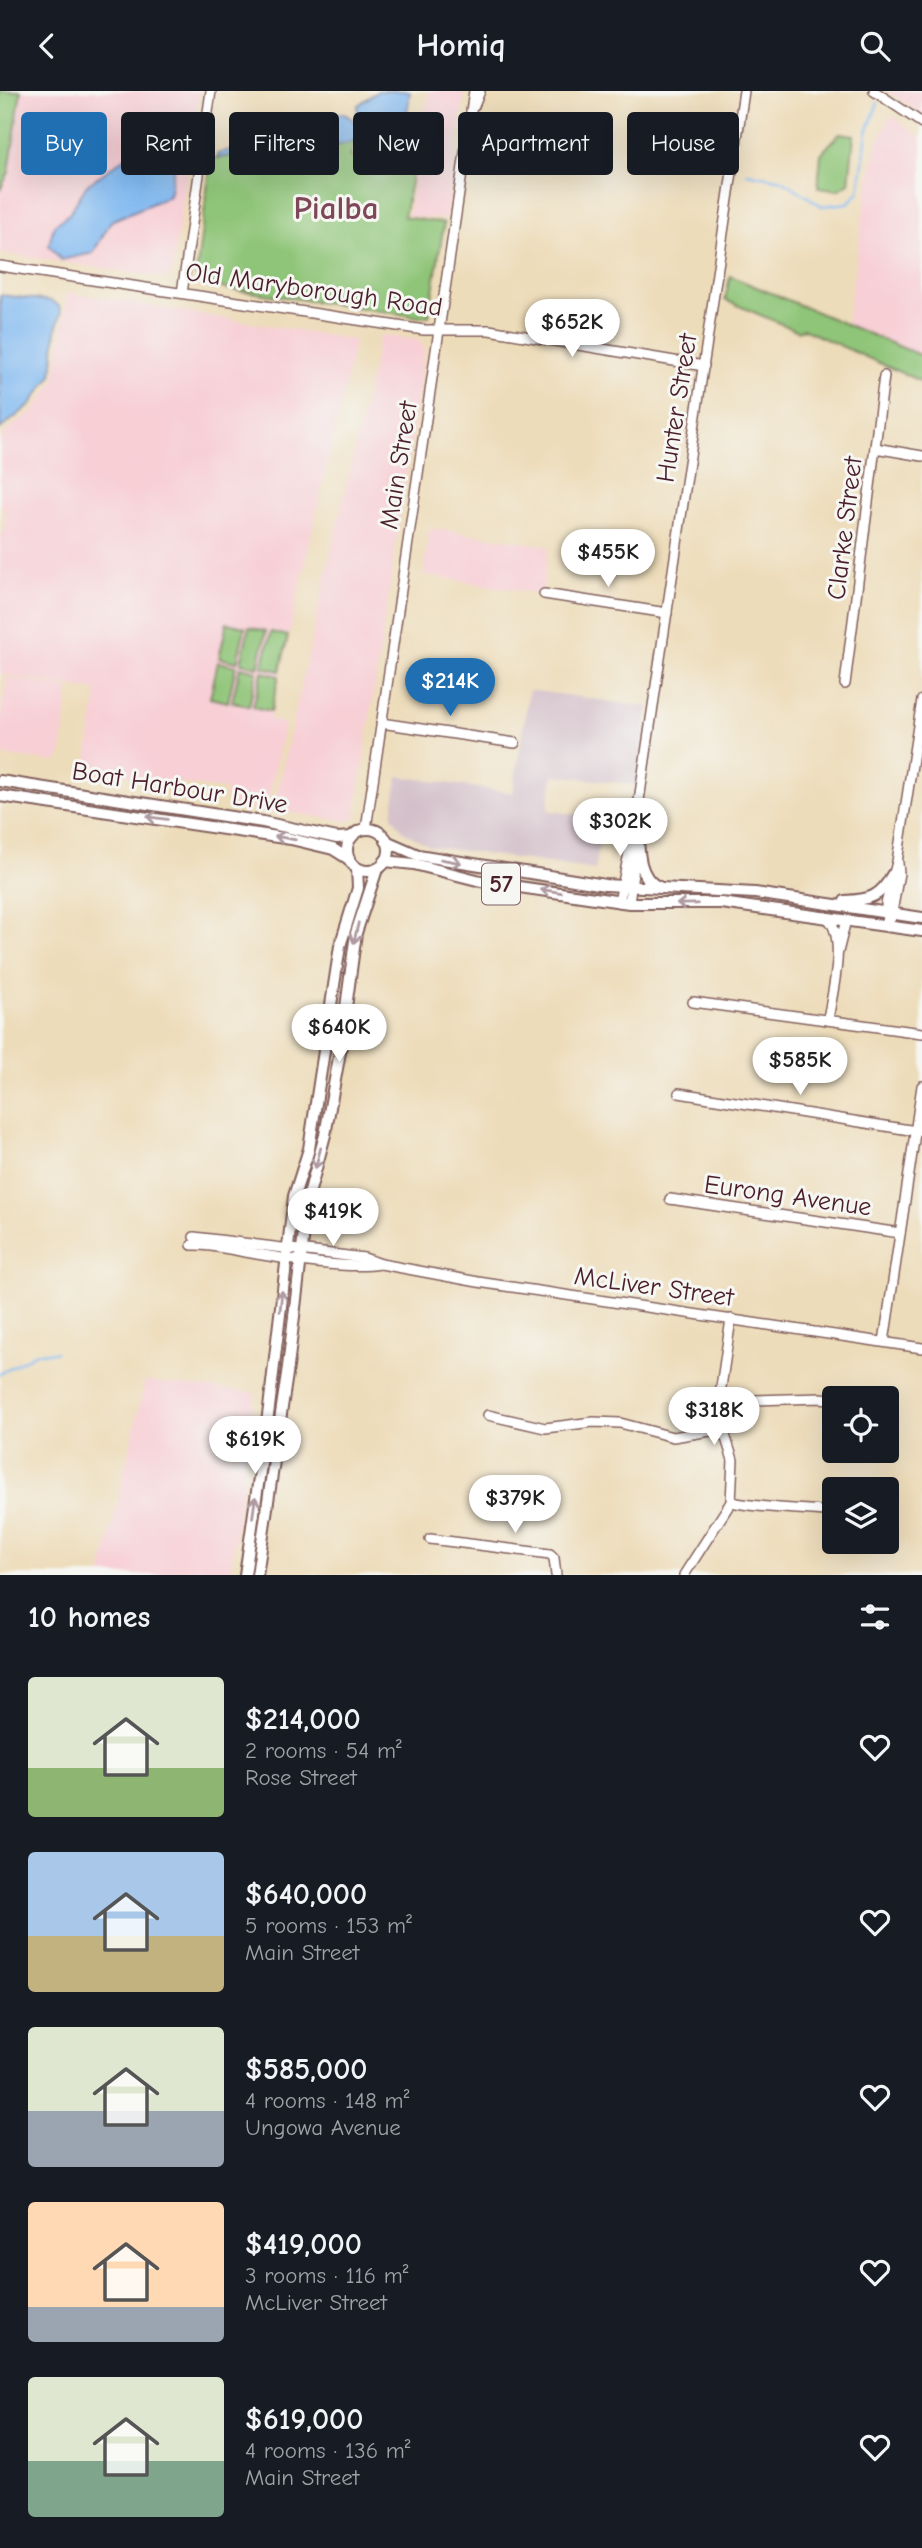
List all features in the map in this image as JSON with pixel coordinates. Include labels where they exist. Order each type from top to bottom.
[{"type":"main road","name":"Boat Harbour Drive","points":[[0,781],[263,822],[337,838],[352,837]]},
{"type":"main road","points":[[42,788],[58,796],[88,801],[99,810]]},
{"type":"main road","name":"Boat Harbour Drive","points":[[0,796],[291,839],[334,849],[349,859]]},
{"type":"main road","points":[[637,814],[646,879],[666,890]]},
{"type":"main road","points":[[244,1575],[269,1408],[294,1196],[309,1149],[340,946],[358,888],[357,868],[349,859],[347,848],[352,837],[366,829]]},
{"type":"main road","name":"57","points":[[366,829],[378,832],[386,841],[418,855],[626,888],[718,889],[922,918]]},
{"type":"main road","points":[[257,1575],[288,1367],[307,1198],[325,1135],[340,1052],[356,933],[381,865],[386,841]]},
{"type":"main road","name":"57","points":[[357,868],[414,864],[485,881],[624,902],[721,903],[922,931]]},
{"type":"main road","points":[[821,903],[873,898],[886,888],[892,875]]},
{"type":"main road","points":[[783,897],[838,911],[846,920]]},
{"type":"street","points":[[182,293],[211,91]]},
{"type":"street","name":"Main Street","points":[[366,829],[474,107],[474,91]]},
{"type":"street","name":"Main Street","points":[[474,107],[480,91]]},
{"type":"street","name":"Hunter Street","points":[[624,902],[744,91]]},
{"type":"street","points":[[874,91],[922,123]]},
{"type":"street","name":"Old Maryborough Road","points":[[0,266],[424,330],[489,330],[704,366]]},
{"type":"street","name":"Clarke Street","points":[[845,684],[884,376]]},
{"type":"street","points":[[875,448],[922,456]]},
{"type":"street","points":[[544,594],[667,613]]},
{"type":"street","points":[[887,927],[892,875],[897,862],[922,700]]},
{"type":"street","points":[[382,723],[514,743]]},
{"type":"street","points":[[889,913],[899,873],[897,862]]},
{"type":"street","points":[[825,917],[835,928],[838,953],[828,1019]]},
{"type":"street","points":[[838,953],[843,943],[846,920]]},
{"type":"street","points":[[693,1002],[922,1033]]},
{"type":"street","points":[[884,1342],[922,1086]]},
{"type":"street","points":[[679,1093],[916,1131]]},
{"type":"street","name":"Eurong Avenue","points":[[670,1199],[900,1233]]},
{"type":"street","name":"McLiver Street","points":[[193,1241],[286,1254],[364,1258],[381,1264],[478,1282],[922,1347]]},
{"type":"street","points":[[684,1575],[731,1501],[733,1460],[723,1429],[719,1401],[731,1319]]},
{"type":"street","points":[[719,1401],[822,1398]]},
{"type":"street","points":[[488,1415],[545,1428],[593,1422],[620,1423],[673,1437],[723,1429]]},
{"type":"street","points":[[731,1501],[768,1509],[795,1508],[822,1512]]},
{"type":"street","points":[[430,1539],[550,1554],[555,1558],[556,1575]]},
{"type":"shaded area","points":[[0,91],[200,91],[197,112],[121,112],[121,175],[187,175],[172,272],[167,278],[0,253]]},
{"type":"shaded area","points":[[429,91],[465,91],[462,112],[458,112],[458,138],[446,219],[408,216],[415,175],[444,175],[444,112],[425,112]]},
{"type":"shaded area","points":[[887,91],[922,91],[922,115]]},
{"type":"shaded area","points":[[891,115],[922,138],[922,356],[846,325],[867,190],[878,141]]},
{"type":"shaded area","points":[[67,292],[355,340],[270,720],[285,723],[266,810],[234,805],[226,799],[226,790],[92,770],[87,763],[97,691],[221,712],[0,674],[0,542],[6,520],[0,500],[0,441],[7,430],[35,409],[55,379]]},
{"type":"shaded area","points":[[380,335],[419,340],[425,349],[355,818],[346,821],[273,810]]},
{"type":"shaded area","points":[[430,528],[549,546],[542,594],[423,575]]},
{"type":"shaded area","points":[[7,677],[69,688],[61,756],[56,762],[0,755],[0,720]]},
{"type":"shaded area","points":[[529,690],[649,707],[637,785],[553,775],[548,810],[602,819],[595,870],[430,846],[404,832],[392,816],[398,776],[513,793]]},
{"type":"shaded area","points":[[145,1381],[255,1393],[230,1575],[101,1575]]},
{"type":"green space","points":[[0,91],[21,91],[9,172],[0,190]]},
{"type":"green space","points":[[840,133],[854,135],[849,183],[838,190],[818,187],[821,154]]},
{"type":"green space","points":[[353,142],[350,156],[353,158],[353,175],[412,175],[404,217],[444,223],[429,316],[420,317],[203,285],[196,275],[209,175],[215,175],[215,158],[229,156],[229,175],[339,175],[339,145]]},
{"type":"green space","points":[[730,276],[922,356],[922,382],[803,329],[798,331],[725,300]]},
{"type":"green space","points":[[227,623],[245,627],[237,662],[219,658]]},
{"type":"green space","points":[[249,627],[266,631],[258,667],[241,663]]},
{"type":"green space","points":[[271,632],[288,636],[280,671],[262,667]]},
{"type":"green space","points":[[218,662],[236,666],[228,702],[210,698]]},
{"type":"green space","points":[[240,667],[257,671],[249,706],[232,702]]},
{"type":"green space","points":[[262,672],[279,676],[271,711],[253,707]]},
{"type":"water","points":[[378,91],[410,91],[407,112],[357,112],[358,105]]},
{"type":"water","points":[[339,113],[353,120],[353,141],[339,145]]},
{"type":"water","points":[[229,150],[229,156],[219,158],[217,154]]},
{"type":"water","points":[[121,161],[121,175],[173,175],[169,196],[111,221],[93,253],[61,260],[49,245],[54,225],[69,214],[87,185],[101,175],[107,175],[107,171]]},
{"type":"water","points":[[0,295],[51,301],[59,306],[61,313],[56,329],[52,375],[30,405],[0,429]]},
{"type":"waterway","points":[[747,173],[782,180],[822,206],[848,203],[859,192],[867,132],[878,103]]},
{"type":"waterway","points":[[0,1374],[36,1353],[56,1352]]},
{"type":"district","name":"Pialba","points":[[336,207]]}]
